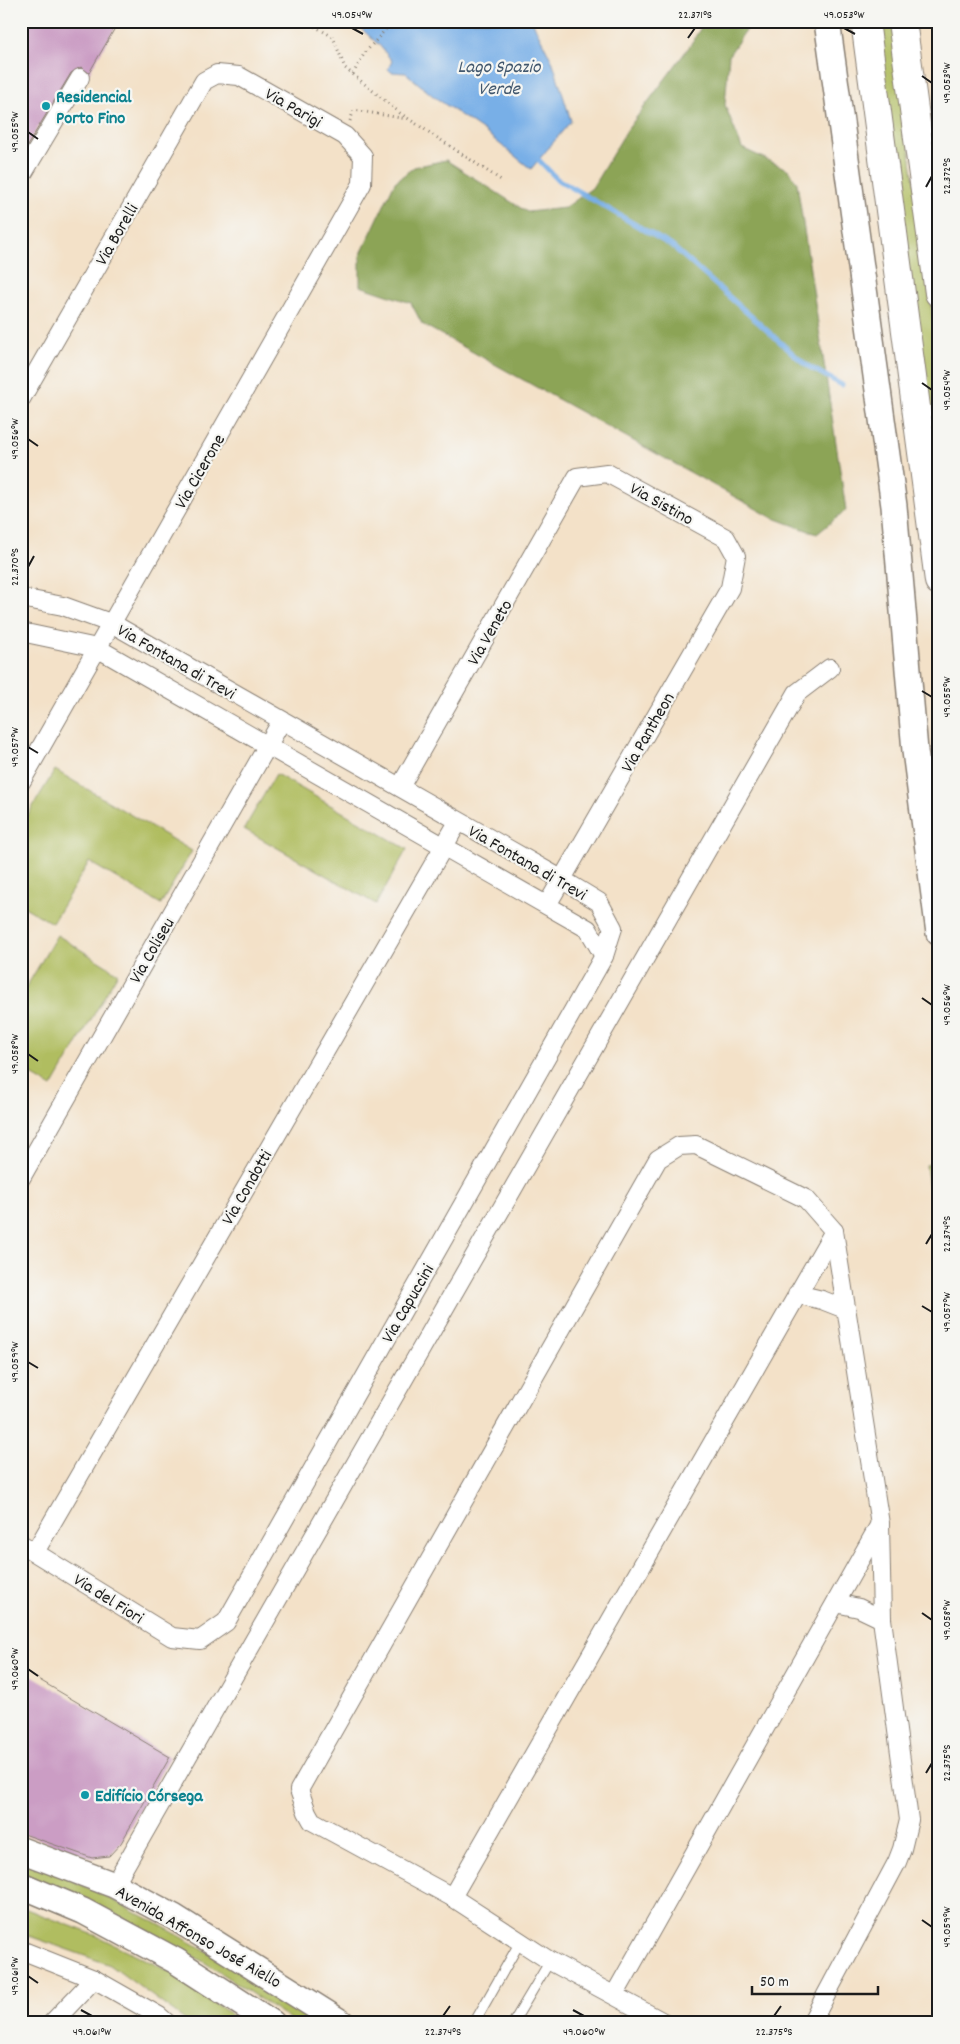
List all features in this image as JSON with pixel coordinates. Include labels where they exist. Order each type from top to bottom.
[{"type":"highway","points":[[865,21],[939,581]]},
{"type":"highway","points":[[902,21],[939,293]]},
{"type":"street","points":[[827,21],[894,506],[915,751],[939,933]]},
{"type":"street","name":"Via Parigi","points":[[217,74],[239,76],[344,136],[363,156]]},
{"type":"street","name":"Via Borelli","points":[[21,399],[204,81],[217,74]]},
{"type":"street","points":[[21,177],[80,78]]},
{"type":"street","name":"Via Cicerone","points":[[21,782],[97,648],[113,624],[362,184],[363,156]]},
{"type":"street","name":"Via Sistino","points":[[577,477],[607,473],[726,538],[736,556]]},
{"type":"street","name":"Via Veneto","points":[[400,787],[577,477]]},
{"type":"street","name":"Via Pantheon","points":[[546,905],[730,588],[736,556]]},
{"type":"street","name":"Via Fontana di Trevi","points":[[21,598],[63,606],[113,624],[281,722],[400,787],[599,902],[613,928],[604,956]]},
{"type":"street","name":"Via Fontana di Trevi","points":[[21,632],[97,648],[588,929],[604,956]]},
{"type":"street","points":[[114,1885],[797,693],[830,668]]},
{"type":"street","name":"Via Coliseu","points":[[21,1178],[281,722]]},
{"type":"street","name":"Via Condotti","points":[[28,1548],[458,822]]},
{"type":"street","name":"Via Capuccini","points":[[200,1640],[226,1622],[604,956]]},
{"type":"street","points":[[665,2023],[615,1994],[550,1961],[452,1897],[312,1820],[306,1812],[299,1790],[658,1159],[679,1146],[696,1145],[806,1200],[834,1231],[880,1524],[882,1619],[908,1806],[906,1835],[897,1862],[811,2023]]},
{"type":"street","points":[[452,1897],[834,1231]]},
{"type":"street","points":[[797,1294],[822,1300],[845,1309]]},
{"type":"street","points":[[615,1994],[880,1524]]},
{"type":"street","name":"Via del Fiori","points":[[28,1548],[172,1637],[200,1640]]},
{"type":"street","points":[[836,1602],[859,1608],[882,1619]]},
{"type":"street","name":"Avenida Affonso José Aiello","points":[[21,1850],[114,1885],[174,1917],[342,2023]]},
{"type":"street","name":"Avenida Affonso José Aiello","points":[[21,1885],[83,1911],[176,1961],[272,2023]]},
{"type":"street","points":[[21,1950],[94,1979],[159,2016],[167,2023]]},
{"type":"street","points":[[52,2023],[94,1979]]},
{"type":"lane","points":[[474,2023],[520,1942]]},
{"type":"lane","points":[[513,2023],[550,1961]]},
{"type":"path","points":[[306,21],[333,37],[345,68],[410,120],[501,180]]},
{"type":"path","points":[[353,74],[364,54],[393,21]]},
{"type":"path","points":[[344,136],[354,110],[410,120]]},
{"type":"green space","points":[[705,21],[752,21],[729,55],[725,105],[742,148],[789,170],[797,183],[846,510],[817,534],[771,517],[422,324],[411,303],[360,286],[360,256],[395,182],[414,167],[446,160],[527,212],[565,208],[592,188],[627,130],[689,47]]},
{"type":"green space","points":[[875,21],[892,21],[939,365],[939,505]]},
{"type":"green space","points":[[55,770],[192,851],[161,904],[89,862],[52,923],[21,905],[21,826]]},
{"type":"green space","points":[[276,774],[407,849],[376,904],[244,829]]},
{"type":"green space","points":[[57,935],[118,973],[52,1087],[21,1069],[21,996]]},
{"type":"green space","points":[[939,1162],[939,1265],[926,1165]]},
{"type":"green space","points":[[21,1860],[78,1883],[169,1930],[263,1985],[317,2023],[296,2023],[204,1962],[108,1910],[21,1874]]},
{"type":"green space","points":[[21,1907],[97,1936],[171,1972],[242,2023],[189,2023],[110,1965],[21,1933]]},
{"type":"water","name":"Lago Spazio Verde","points":[[353,21],[532,21],[553,63],[571,121],[531,169],[485,132],[433,96],[406,73],[391,72],[388,69],[392,61],[380,46]]},
{"type":"building","name":"Residencial Porto Fino","points":[[21,21],[119,21],[89,73],[81,67],[71,73],[21,156]]},
{"type":"building","name":"Edifício Córsega","points":[[21,1669],[170,1757],[121,1843],[109,1856],[92,1858],[21,1833]]},
{"type":"waterway","points":[[534,155],[557,179],[672,246],[806,365],[842,385]]},
{"type":"place","name":"Residencial Porto Fino","points":[[46,106]]},
{"type":"place","name":"Edifício Córsega","points":[[85,1795]]}]
